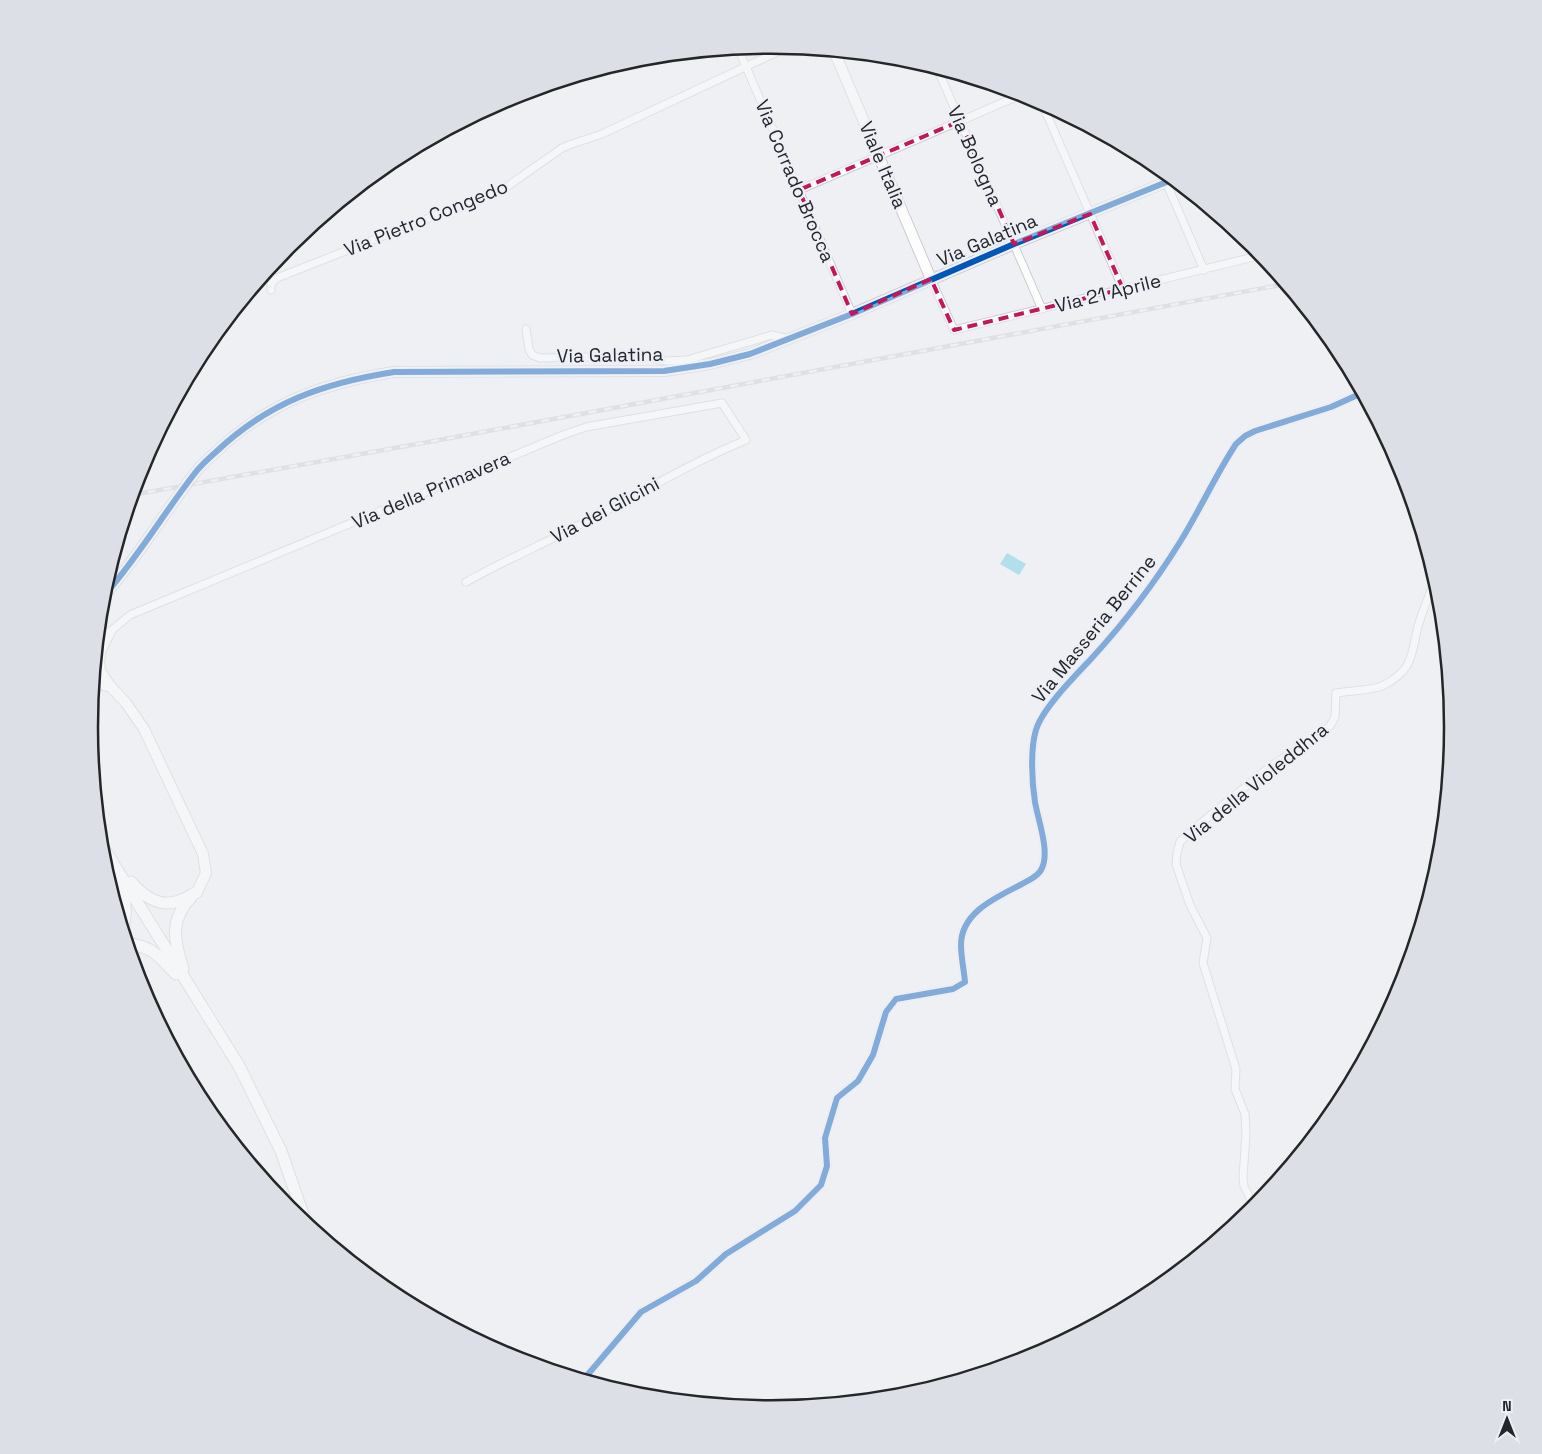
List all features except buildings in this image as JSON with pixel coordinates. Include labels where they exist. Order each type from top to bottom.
[{"type":"main road","points":[[112,860],[140,893],[158,902],[178,902],[197,892]]},
{"type":"main road","points":[[112,863],[239,1066],[281,1151],[301,1209]]},
{"type":"main road","points":[[115,874],[122,892],[125,917]]},
{"type":"main road","points":[[190,987],[175,937],[176,920],[185,904],[197,892]]},
{"type":"main road","points":[[133,944],[144,946],[156,953],[190,987]]},
{"type":"street","name":"Via Pietro Congedo","points":[[271,290],[271,284],[277,278],[505,188],[562,148],[602,134],[773,54]]},
{"type":"street","name":"Via Corrado Brocca","points":[[741,55],[852,314]]},
{"type":"street","name":"Viale Italia","points":[[837,57],[931,279]]},
{"type":"street","name":"Via Bologna","points":[[941,76],[1042,309]]},
{"type":"street","points":[[799,190],[1012,99]]},
{"type":"street","points":[[1044,112],[1123,289]]},
{"type":"street","name":"Via Galatina","points":[[114,585],[196,471],[225,444],[254,421],[290,400],[325,386],[394,372],[664,371],[710,364],[750,354],[852,314],[1014,244],[1166,182]]},
{"type":"street","points":[[1172,187],[1204,270]]},
{"type":"street","name":"Via 21 Aprile","points":[[931,279],[954,330],[1253,257]]},
{"type":"street","points":[[526,329],[529,349],[532,355],[540,358],[639,356],[666,361],[687,360],[772,335],[789,339]]},
{"type":"street","name":"Via Masseria Berrine","points":[[588,1374],[641,1312],[696,1281],[726,1254],[795,1211],[821,1185],[827,1166],[825,1138],[837,1098],[858,1081],[873,1055],[886,1012],[896,999],[953,990],[965,982],[961,944],[963,933],[970,920],[988,901],[1033,879],[1042,870],[1045,861],[1044,848],[1034,799],[1033,775],[1033,744],[1035,731],[1040,719],[1066,685],[1122,623],[1156,579],[1181,541],[1236,444],[1255,431],[1331,407],[1357,395]]},
{"type":"street","name":"Via della Primavera","points":[[105,634],[130,616],[563,435],[586,428],[722,403],[746,440]]},
{"type":"street","name":"Via dei Glicini","points":[[466,582],[505,560],[584,523],[711,454],[746,440]]},
{"type":"street","name":"Via della Violeddhra","points":[[1250,1200],[1244,1186],[1243,1177],[1246,1134],[1245,1114],[1235,1089],[1236,1069],[1203,963],[1207,938],[1190,905],[1176,864],[1180,842],[1272,765],[1311,741],[1330,726],[1335,717],[1336,693],[1380,686],[1398,676],[1408,664],[1413,654],[1418,626],[1430,592]]},
{"type":"street","name":"Via della Primavera","points":[[103,652],[112,630]]},
{"type":"street","points":[[100,672],[110,688],[126,703],[144,728],[203,854],[206,873],[197,892]]},
{"type":"street","points":[[99,684],[110,688]]},
{"type":"highlighted area","points":[[960,121],[1014,244],[1090,214],[1123,289],[954,330],[931,279],[852,314],[799,190]]},
{"type":"water","points":[[1007,553],[1026,564],[1019,575],[1000,564]]},
{"type":"railway","points":[[140,494],[1279,285]]},
{"type":"cycle path","points":[[114,585],[202,464],[237,434],[257,420],[277,407],[299,397],[344,382],[394,372],[664,371],[710,364],[750,354],[852,314],[1014,244],[1166,182]]},
{"type":"cycle path","points":[[588,1374],[641,1312],[696,1281],[726,1254],[795,1211],[821,1185],[827,1166],[825,1138],[837,1098],[858,1081],[873,1055],[886,1012],[896,999],[953,989],[965,982],[961,945],[967,923],[982,907],[1028,881],[1041,871],[1045,853],[1043,835],[1035,802],[1032,756],[1036,730],[1045,712],[1115,631],[1149,588],[1180,542],[1236,444],[1245,436],[1255,431],[1331,407],[1357,395]]}]
